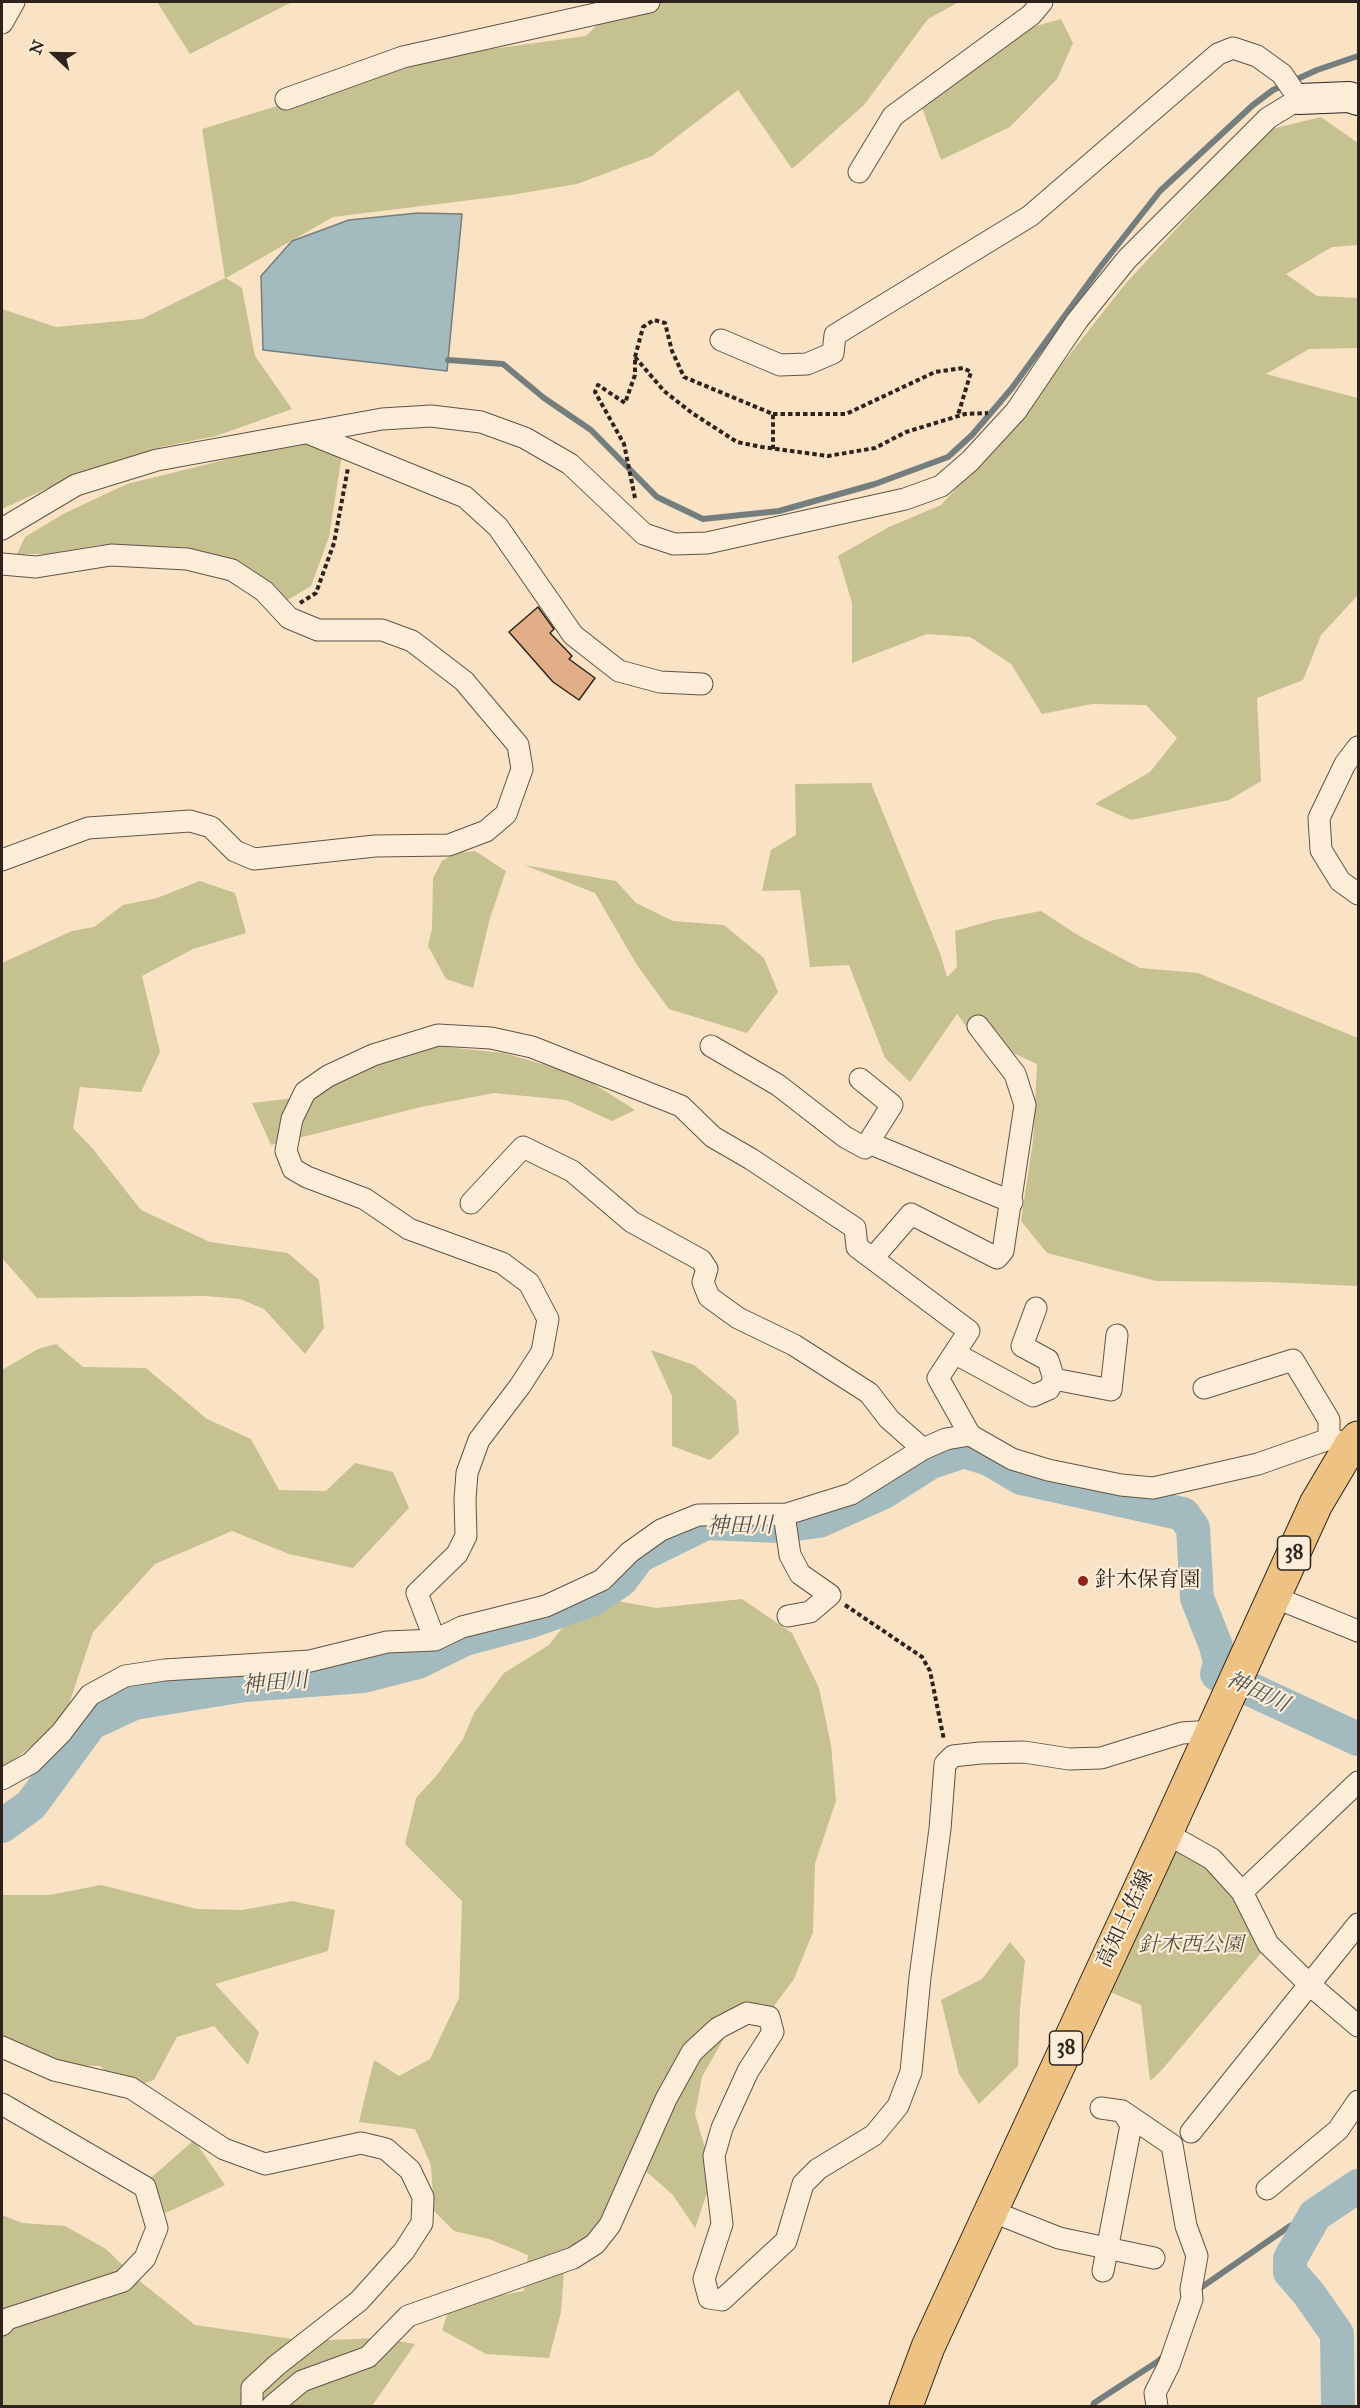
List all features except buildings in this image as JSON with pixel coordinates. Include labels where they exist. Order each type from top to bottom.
[{"type":"main road","name":"高知土佐線","points":[[906,2406],[927,2347],[1346,1440]]},
{"type":"street","points":[[2,23],[14,2]]},
{"type":"street","points":[[286,99],[403,57],[650,2]]},
{"type":"street","points":[[859,172],[893,116],[1031,15],[1042,2]]},
{"type":"street","points":[[721,340],[780,364],[807,364],[833,353],[835,335],[1030,216],[1218,54],[1233,48],[1257,56],[1282,74],[1299,99]]},
{"type":"street","points":[[2,529],[76,485],[157,460],[392,418],[431,416],[481,422],[525,438],[570,464],[644,534],[674,544],[707,543],[905,499],[941,486],[970,461],[1008,420],[1077,321],[1127,260],[1268,118],[1299,99],[1348,97],[1359,100]]},
{"type":"street","points":[[307,432],[465,497],[498,527],[573,635],[619,671],[660,682],[702,684]]},
{"type":"street","points":[[2,564],[36,567],[111,555],[186,558],[232,570],[264,591],[290,618],[318,630],[382,630],[412,641],[464,681],[518,745],[522,769],[506,814],[486,831],[449,845],[375,846],[254,859],[235,851],[211,827],[190,820],[88,828],[2,860]]},
{"type":"street","points":[[1359,747],[1345,764],[1318,818],[1321,850],[1340,881],[1359,894]]},
{"type":"street","points":[[873,1258],[911,1214],[997,1258],[1003,1251],[1025,1105],[1015,1074],[978,1026]]},
{"type":"street","points":[[435,1640],[417,1593],[457,1554],[466,1536],[467,1473],[479,1440],[520,1386],[542,1352],[548,1319],[530,1283],[502,1263],[409,1229],[365,1199],[307,1177],[293,1169],[286,1151],[292,1119],[305,1092],[328,1076],[373,1055],[438,1035],[491,1038],[532,1047],[681,1106],[713,1137],[751,1159],[855,1228],[857,1247],[969,1331],[956,1354],[938,1378],[970,1435],[1012,1459],[1048,1470],[1121,1485],[1153,1488],[1258,1464],[1346,1440],[1329,1420],[1293,1360],[1204,1388]]},
{"type":"street","points":[[711,1046],[778,1084],[845,1137],[865,1148],[892,1105],[860,1079]]},
{"type":"street","points":[[869,1143],[1012,1202]]},
{"type":"street","points":[[471,1203],[523,1147],[572,1171],[632,1222],[701,1260],[707,1269],[703,1282],[709,1297],[738,1318],[794,1344],[869,1392],[889,1419],[923,1449]]},
{"type":"street","points":[[956,1354],[1033,1396],[1049,1389],[1054,1379],[1048,1359],[1022,1346],[1036,1308]]},
{"type":"street","points":[[1054,1379],[1111,1390],[1117,1335]]},
{"type":"street","points":[[2,1779],[31,1763],[61,1733],[90,1695],[125,1676],[164,1670],[310,1661],[387,1642],[435,1640],[462,1627],[546,1606],[602,1580],[630,1552],[661,1530],[698,1515],[787,1514],[851,1494],[923,1449],[946,1439],[970,1435]]},
{"type":"street","points":[[787,1514],[785,1521],[790,1555],[800,1574],[830,1595],[810,1612],[788,1616]]},
{"type":"street","points":[[1274,1597],[1359,1631]]},
{"type":"street","points":[[272,2406],[302,2381],[368,2357],[408,2316],[573,2259],[595,2244],[610,2225],[666,2099],[692,2052],[718,2028],[747,2013],[769,2017],[772,2032],[748,2071],[722,2128],[714,2156],[722,2224],[704,2279],[709,2298],[722,2300],[786,2241],[803,2184],[818,2169],[873,2135],[898,2106],[911,2072],[920,1977],[940,1828],[945,1764],[953,1756],[980,1753],[1024,1752],[1070,1759],[1101,1758],[1182,1733],[1213,1731]]},
{"type":"street","points":[[1242,1892],[1359,1782]]},
{"type":"street","points":[[1166,1833],[1212,1859],[1242,1892],[1268,1944],[1310,1985],[1359,2026]]},
{"type":"street","points":[[1191,2132],[1359,1924]]},
{"type":"street","points":[[2,2047],[54,2070],[131,2088],[224,2149],[265,2164],[361,2143],[386,2150],[410,2170],[423,2197],[422,2223],[404,2251],[359,2301],[277,2365],[252,2388],[252,2406]]},
{"type":"street","points":[[1267,2188],[1338,2130],[1359,2101]]},
{"type":"street","points":[[2,2104],[145,2187],[157,2228],[145,2258],[123,2281],[7,2319],[2,2325]]},
{"type":"street","points":[[1101,2108],[1122,2111],[1172,2145],[1186,2226],[1197,2256],[1192,2294],[1169,2365],[1155,2392],[1157,2406]]},
{"type":"street","points":[[1103,2271],[1131,2125],[1122,2111]]},
{"type":"street","points":[[991,2211],[1059,2238],[1154,2258]]},
{"type":"path","points":[[644,534],[624,444],[596,392],[598,384],[625,403],[634,375],[643,327],[654,320],[665,323],[672,351],[684,377],[773,414],[846,414],[935,372],[963,368],[971,372],[958,416]]},
{"type":"path","points":[[636,357],[664,391],[692,413],[737,442],[773,449],[828,456],[875,448],[906,432],[958,416],[990,413],[1008,420]]},
{"type":"path","points":[[773,414],[773,449]]},
{"type":"path","points":[[284,612],[316,593],[334,543],[351,449]]},
{"type":"path","points":[[830,1595],[922,1657],[930,1671],[945,1741],[953,1756]]},
{"type":"green space","points":[[157,2],[292,2],[190,54]]},
{"type":"green space","points":[[620,2],[959,2],[928,19],[864,105],[792,169],[738,90],[652,156],[577,184],[511,195],[333,217],[226,278],[242,288],[255,356],[292,409],[216,436],[161,447],[74,476],[2,509],[2,309],[56,327],[142,319],[225,278],[202,129],[359,81],[463,53],[586,36]]},
{"type":"green space","points":[[1061,19],[1073,43],[1057,79],[1010,127],[941,160],[920,102],[1018,31]]},
{"type":"green space","points":[[1321,117],[1358,143],[1358,245],[1332,247],[1286,274],[1317,296],[1358,298],[1358,348],[1309,349],[1266,374],[1358,398],[1358,595],[1321,635],[1303,680],[1257,698],[1261,781],[1229,800],[1131,820],[1095,804],[1150,772],[1177,738],[1146,705],[1092,704],[1042,714],[1011,664],[970,637],[927,634],[852,663],[852,603],[838,556],[889,527],[941,505],[993,449],[1126,283],[1268,130]]},
{"type":"green space","points":[[310,444],[342,454],[329,537],[311,586],[286,601],[262,579],[230,558],[183,547],[99,545],[47,554],[17,554],[25,537],[63,514],[127,484],[249,454]]},
{"type":"green space","points":[[871,783],[940,953],[947,977],[957,967],[955,931],[994,920],[1041,911],[1076,934],[1140,968],[1198,973],[1358,1038],[1358,1286],[1156,1281],[1047,1253],[1021,1221],[1033,1141],[1037,1064],[972,1034],[957,1014],[910,1082],[885,1058],[849,965],[810,967],[800,890],[762,891],[771,850],[796,835],[795,784]]},
{"type":"green space","points":[[475,851],[506,871],[490,918],[473,988],[446,979],[428,946],[432,929],[433,878],[442,861],[455,853]]},
{"type":"green space","points":[[524,865],[616,881],[636,903],[673,921],[724,925],[764,958],[778,992],[747,1033],[669,1009],[637,965],[595,893]]},
{"type":"green space","points":[[200,881],[235,893],[246,933],[193,949],[142,976],[160,1052],[141,1092],[80,1087],[73,1128],[93,1149],[141,1210],[210,1242],[288,1253],[319,1280],[324,1328],[305,1354],[264,1309],[240,1299],[206,1296],[37,1298],[2,1258],[2,963],[72,931],[94,927],[123,905],[157,898]]},
{"type":"green space","points":[[437,1046],[504,1053],[580,1075],[635,1110],[612,1121],[566,1100],[494,1093],[421,1107],[271,1145],[252,1103],[304,1097],[375,1062]]},
{"type":"green space","points":[[56,1344],[83,1367],[146,1368],[207,1419],[251,1439],[279,1490],[326,1491],[355,1463],[393,1472],[409,1508],[353,1568],[289,1554],[232,1531],[155,1564],[93,1632],[63,1722],[2,1769],[2,1370],[38,1349]]},
{"type":"green space","points":[[651,1350],[694,1365],[736,1400],[739,1433],[710,1460],[672,1446],[672,1396]]},
{"type":"green space","points":[[600,1598],[656,1608],[742,1599],[792,1633],[819,1688],[831,1745],[836,1801],[815,1863],[813,1932],[794,1979],[771,2010],[729,2029],[702,2077],[695,2114],[713,2175],[695,2228],[673,2195],[632,2159],[622,2212],[564,2271],[561,2312],[549,2358],[486,2354],[442,2330],[451,2304],[524,2291],[528,2255],[489,2239],[454,2231],[434,2211],[431,2165],[415,2129],[359,2122],[374,2060],[399,2076],[430,2059],[459,1998],[462,1901],[405,1844],[416,1798],[437,1775],[463,1739],[474,1713],[504,1673],[549,1645],[563,1627]]},
{"type":"green space","name":"針木西公園","points":[[1171,1845],[1209,1864],[1237,1902],[1261,1953],[1150,2081],[1141,2005],[1108,1991]]},
{"type":"green space","points":[[101,1885],[197,1909],[242,1910],[292,1901],[335,1910],[328,1951],[215,1984],[259,2032],[248,2065],[214,2026],[177,2037],[154,2080],[124,2090],[100,2066],[64,2065],[2,2051],[2,1895],[49,1895]]},
{"type":"green space","points":[[1010,1942],[1025,1960],[1020,2008],[1018,2066],[979,2104],[959,2074],[941,2000],[982,1979]]},
{"type":"green space","points":[[194,2140],[225,2185],[166,2213],[135,2192]]},
{"type":"green space","points":[[2,2215],[22,2223],[65,2226],[106,2249],[137,2279],[195,2325],[306,2341],[377,2338],[415,2344],[372,2406],[2,2406]]},
{"type":"water","points":[[418,213],[462,214],[447,371],[263,350],[261,276],[292,241],[349,220]]},
{"type":"waterway","points":[[448,360],[503,364],[544,398],[591,430],[657,497],[703,519],[779,511],[875,484],[948,457],[972,435],[1012,388],[1101,266],[1160,191],[1253,105],[1273,90],[1317,70],[1358,56]]},
{"type":"waterway","name":"神田川","points":[[2,1826],[31,1805],[91,1723],[134,1703],[245,1685],[363,1676],[418,1662],[465,1639],[531,1621],[591,1600],[621,1580],[639,1556],[706,1523],[779,1526],[819,1521],[884,1492],[931,1462],[964,1451],[989,1459],[1021,1478],[1183,1514],[1193,1528],[1197,1598],[1216,1646],[1220,1662],[1217,1674],[1358,1739]]},
{"type":"waterway","points":[[1338,2406],[1337,2334],[1309,2294],[1290,2272],[1290,2259],[1315,2215],[1358,2186]]},
{"type":"waterway","points":[[1196,2291],[1290,2226],[1315,2215]]},
{"type":"waterway","points":[[1093,2406],[1094,2403],[1165,2355]]},
{"type":"place","name":"針木保育園","points":[[1083,1581]]}]
